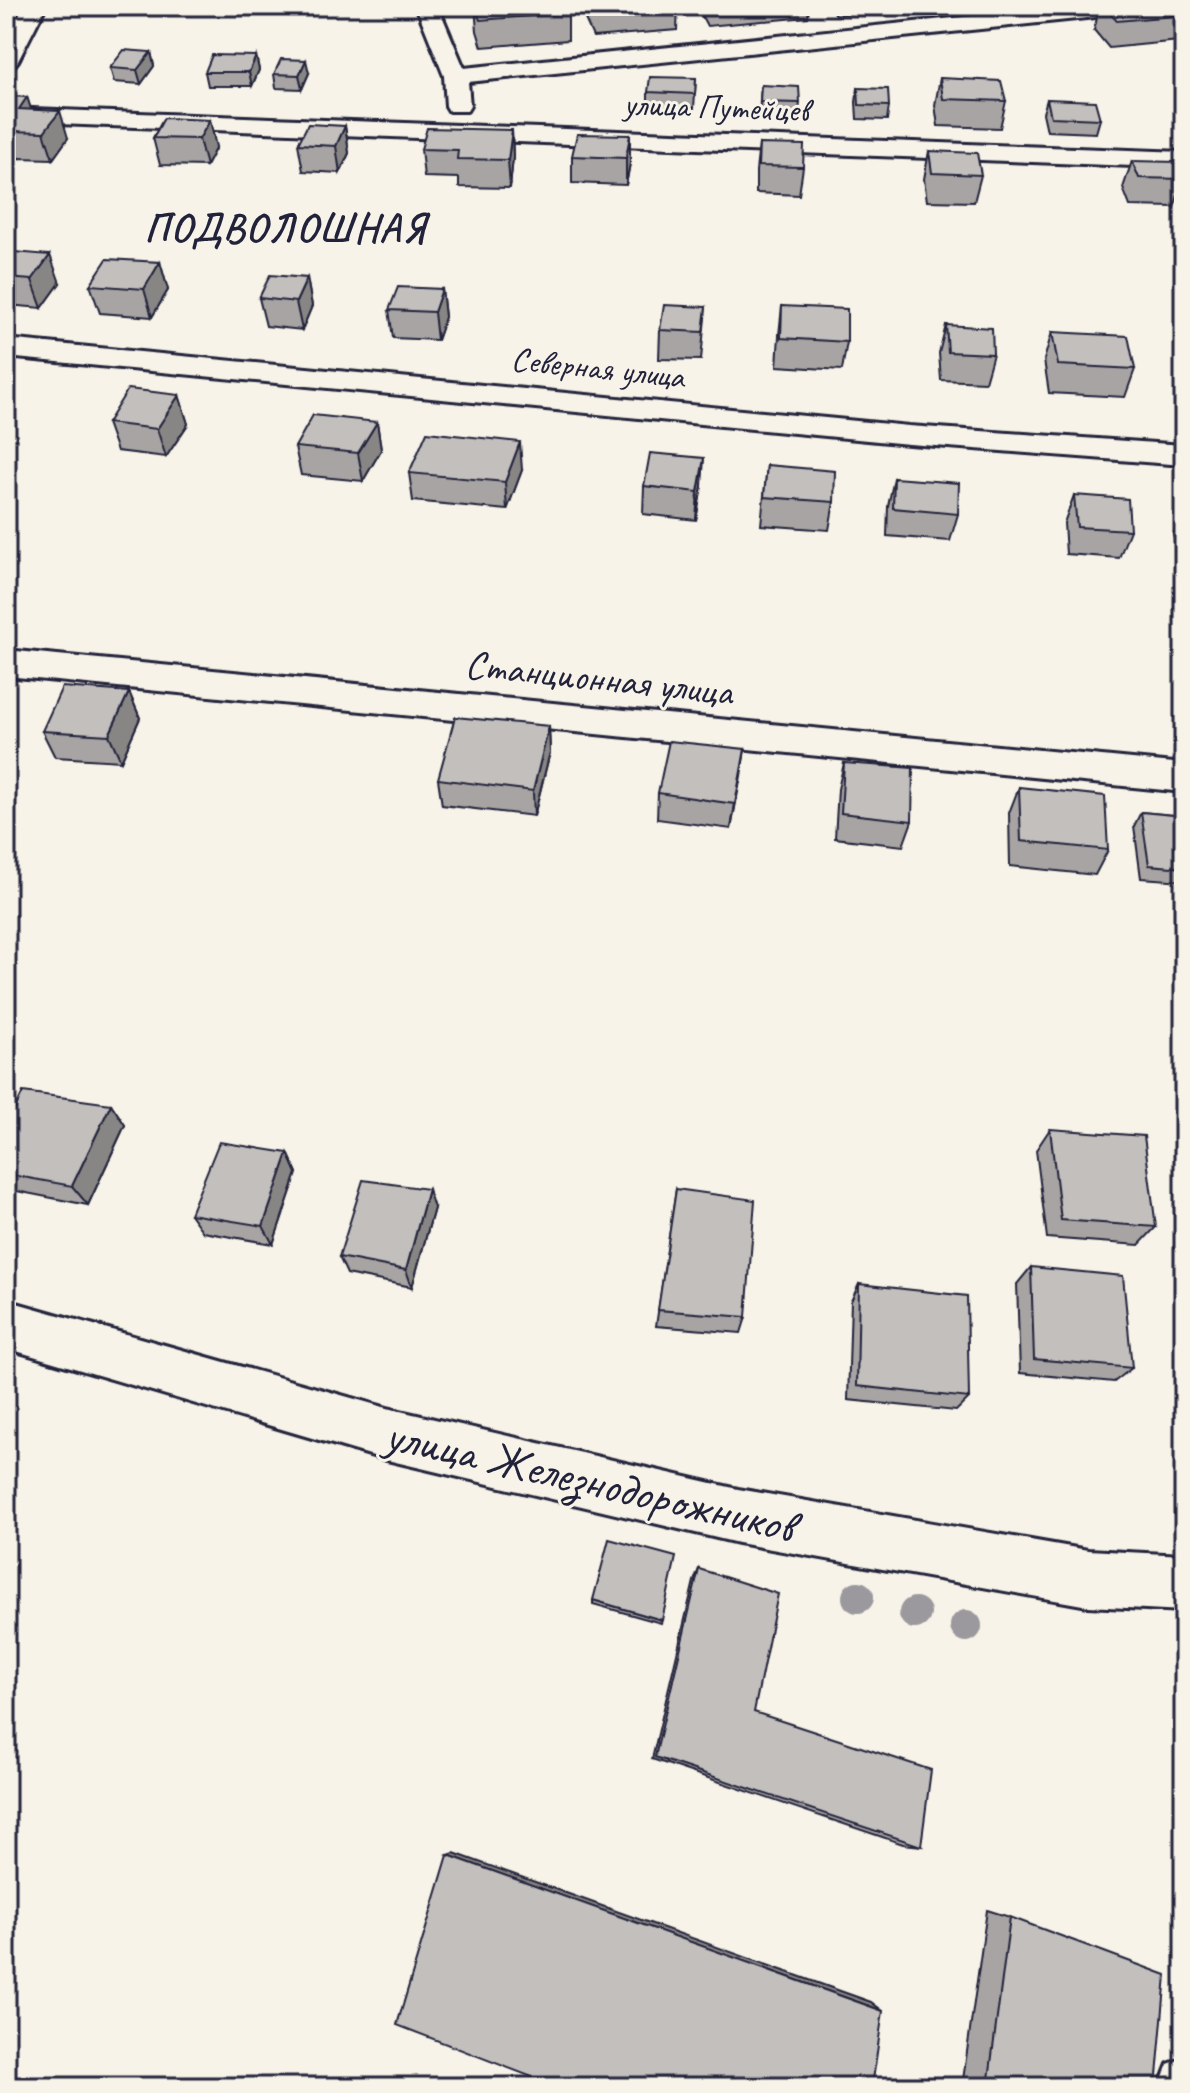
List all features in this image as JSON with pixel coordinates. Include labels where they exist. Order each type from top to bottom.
[{"type":"street","points":[[6,61],[35,6]]},
{"type":"street","points":[[427,6],[456,76],[460,130]]},
{"type":"street","points":[[456,76],[1123,6]]},
{"type":"street","name":"улица Путейцев","points":[[6,115],[1184,160]]},
{"type":"street","name":"Северная улица","points":[[6,348],[909,435],[1184,455]]},
{"type":"street","name":"Станционная улица","points":[[6,663],[1184,778]]},
{"type":"street","name":"улица Железнодорожников","points":[[6,1324],[387,1434],[738,1516],[1088,1578],[1184,1583]]},
{"type":"lane","points":[[1181,2087],[1184,2080]]},
{"type":"building","points":[[475,6],[565,6],[568,13],[480,20]]},
{"type":"building","points":[[591,6],[653,6],[593,11]]},
{"type":"building","points":[[1103,6],[1179,6],[1184,15],[1117,21]]},
{"type":"building","points":[[124,50],[151,52],[137,70],[110,68]]},
{"type":"building","points":[[212,55],[256,56],[249,72],[205,72]]},
{"type":"building","points":[[281,59],[306,60],[299,75],[274,74]]},
{"type":"building","points":[[650,77],[696,78],[695,94],[648,92]]},
{"type":"building","points":[[940,78],[1001,81],[1006,101],[943,99]]},
{"type":"building","points":[[761,85],[799,87],[800,103],[760,102]]},
{"type":"building","points":[[858,88],[888,89],[889,106],[859,105]]},
{"type":"building","points":[[6,96],[27,97],[19,109],[60,111],[44,132],[9,131],[6,135]]},
{"type":"building","points":[[1047,99],[1095,101],[1100,119],[1051,117]]},
{"type":"building","points":[[164,118],[210,120],[199,139],[153,138]]},
{"type":"building","points":[[308,124],[345,126],[336,146],[298,144]]},
{"type":"building","points":[[427,128],[512,130],[508,160],[457,159],[458,150],[421,149]]},
{"type":"building","points":[[577,134],[630,135],[626,158],[572,156]]},
{"type":"building","points":[[759,144],[804,145],[803,167],[758,166]]},
{"type":"building","points":[[929,151],[977,153],[981,175],[932,173]]},
{"type":"building","points":[[1132,161],[1178,162],[1184,179],[1139,178]]},
{"type":"building","points":[[14,252],[50,255],[32,280],[6,278],[6,263]]},
{"type":"building","points":[[107,259],[160,262],[144,289],[90,285]]},
{"type":"building","points":[[270,275],[307,278],[296,302],[259,298]]},
{"type":"building","points":[[398,287],[442,289],[434,312],[389,310]]},
{"type":"building","points":[[664,305],[706,307],[703,332],[660,330]]},
{"type":"building","points":[[782,306],[847,309],[847,342],[781,338]]},
{"type":"building","points":[[946,325],[992,328],[993,354],[948,352]]},
{"type":"building","points":[[1052,332],[1128,336],[1135,369],[1058,365]]},
{"type":"building","points":[[128,389],[179,395],[157,429],[107,423]]},
{"type":"building","points":[[313,415],[377,422],[358,453],[295,447]]},
{"type":"building","points":[[427,432],[520,442],[505,482],[409,473]]},
{"type":"building","points":[[650,453],[704,458],[698,492],[644,486]]},
{"type":"building","points":[[767,465],[835,471],[834,502],[764,497]]},
{"type":"building","points":[[894,478],[959,483],[958,514],[893,508]]},
{"type":"building","points":[[1074,495],[1128,499],[1130,530],[1077,527]]},
{"type":"building","points":[[62,687],[129,692],[109,735],[42,731]]},
{"type":"building","points":[[455,717],[549,726],[533,791],[438,779]]},
{"type":"building","points":[[669,741],[745,749],[735,804],[658,793]]},
{"type":"building","points":[[844,763],[913,768],[912,821],[841,813]]},
{"type":"building","points":[[1019,787],[1105,796],[1108,850],[1021,841]]},
{"type":"building","points":[[1141,812],[1184,816],[1184,868],[1149,865]]},
{"type":"building","points":[[23,1092],[111,1104],[72,1186],[6,1174],[6,1127]]},
{"type":"building","points":[[1050,1129],[1144,1136],[1156,1227],[1061,1220]]},
{"type":"building","points":[[219,1142],[288,1153],[263,1226],[190,1214]]},
{"type":"building","points":[[363,1180],[428,1189],[406,1270],[339,1257]]},
{"type":"building","points":[[676,1189],[755,1200],[746,1317],[658,1310]]},
{"type":"building","points":[[1031,1267],[1123,1276],[1132,1368],[1034,1359]]},
{"type":"building","points":[[859,1284],[967,1296],[969,1398],[857,1386]]},
{"type":"building","points":[[609,1539],[676,1557],[662,1620],[593,1600]]},
{"type":"building","points":[[699,1569],[778,1594],[754,1712],[931,1770],[921,1846],[655,1757]]},
{"type":"building","points":[[448,1855],[883,2011],[872,2087],[558,2087],[397,2025]]},
{"type":"building","points":[[1010,1917],[1166,1975],[1156,2087],[988,2087]]},
{"type":"district","name":"ПОДВОЛОШНАЯ","points":[[286,227]]}]
